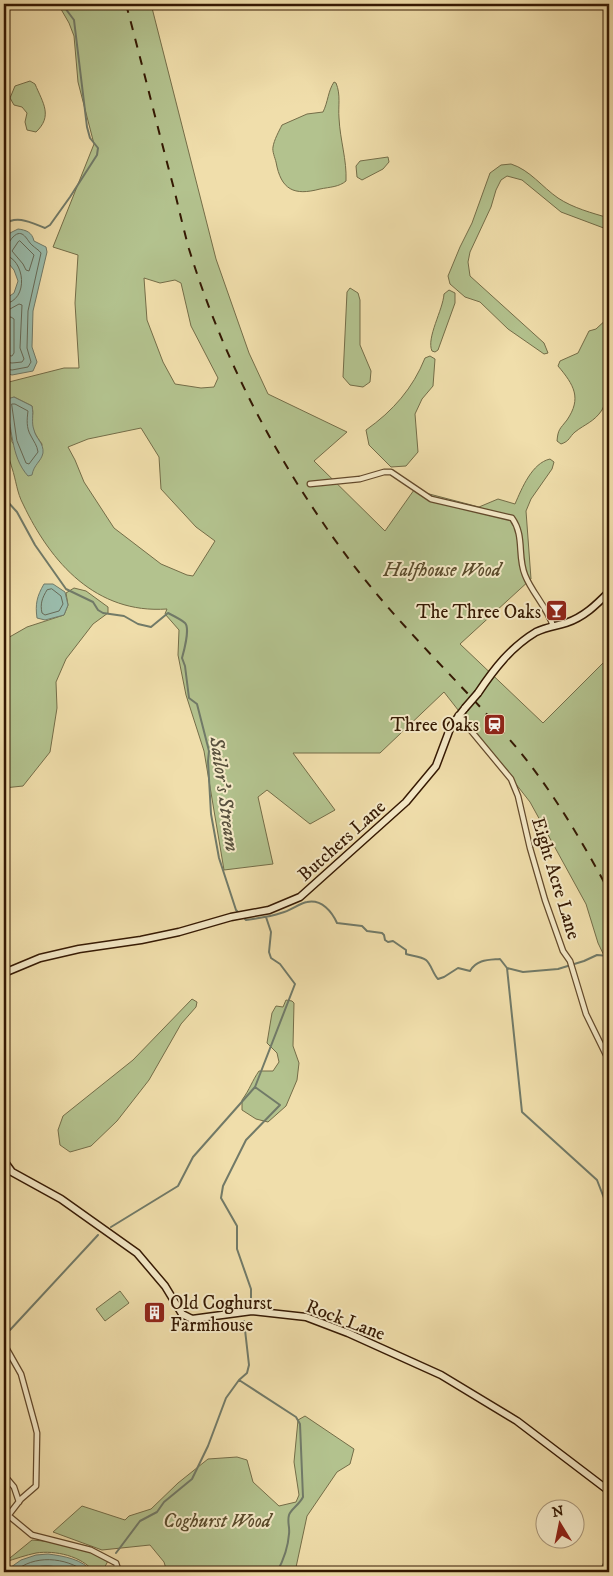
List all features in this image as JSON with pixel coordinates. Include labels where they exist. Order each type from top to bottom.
[{"type":"street","points":[[310,484],[360,479],[384,472],[391,472],[431,499],[512,518],[520,534],[525,574],[531,588],[546,609],[553,626]]},
{"type":"street","name":"Butchers Lane","points":[[4,973],[40,958],[79,949],[141,940],[237,915],[269,910],[300,897],[406,802],[436,766],[450,726],[478,693],[502,659],[537,632],[576,619],[587,613],[609,592]]},
{"type":"street","name":"Eight Acre Lane","points":[[458,715],[511,779],[518,796],[545,900],[563,951],[570,961],[586,1014],[609,1061]]},
{"type":"street","name":"Rock Lane","points":[[4,1161],[12,1172],[61,1199],[137,1253],[165,1286],[182,1314],[192,1319],[252,1311],[306,1316],[348,1333],[441,1375],[517,1421],[609,1491]]},
{"type":"street","points":[[4,1344],[21,1374],[37,1433],[36,1486],[19,1502],[4,1522]]},
{"type":"street","points":[[4,1476],[14,1487],[19,1502]]},
{"type":"street","points":[[9,1516],[32,1535],[91,1550],[116,1563],[119,1572]]},
{"type":"green space","name":"Halfhouse Wood","points":[[58,4],[151,4],[216,259],[249,353],[268,394],[347,432],[314,461],[385,531],[414,490],[479,507],[498,499],[515,504],[524,484],[538,465],[550,459],[554,462],[552,469],[531,499],[526,511],[531,579],[460,644],[543,723],[609,657],[609,966],[598,943],[586,904],[530,802],[444,692],[380,753],[293,753],[335,810],[310,824],[267,790],[258,797],[273,864],[224,870],[204,751],[186,695],[178,655],[179,630],[165,614],[167,609],[142,608],[118,603],[98,594],[62,564],[34,526],[23,504],[3,435],[5,383],[64,368],[79,368],[75,303],[78,255],[53,247],[94,144],[78,82],[74,36]],"holes":[[[144,278],[160,283],[175,280],[181,283],[191,326],[218,378],[214,387],[201,388],[175,384],[163,362],[147,320]],[[14,397],[32,406],[32,425],[42,444],[39,461],[33,467],[12,442],[5,403]],[[141,428],[159,457],[161,489],[196,527],[215,541],[193,576],[161,564],[114,528],[84,482],[68,447],[88,439]]]},
{"type":"green space","points":[[30,81],[35,84],[45,109],[44,120],[36,132],[27,130],[25,122],[27,113],[22,107],[14,105],[10,98],[15,86]]},
{"type":"green space","points":[[334,82],[336,83],[339,100],[346,181],[340,185],[311,191],[303,192],[290,189],[281,179],[278,171],[273,152],[274,141],[282,125],[307,114],[323,112]]},
{"type":"green space","points":[[388,157],[389,162],[383,169],[362,180],[357,177],[356,166],[360,161]]},
{"type":"green space","points":[[511,164],[524,170],[564,202],[609,218],[609,230],[561,212],[522,180],[507,176],[501,180],[496,190],[491,207],[470,252],[468,262],[470,276],[544,343],[548,353],[544,354],[508,329],[480,302],[465,297],[450,284],[448,276],[472,223],[490,173],[501,165]]},
{"type":"green space","points":[[350,288],[358,293],[360,300],[360,345],[371,371],[370,382],[363,387],[350,385],[343,377],[347,292]]},
{"type":"green space","points":[[449,290],[455,293],[455,303],[438,350],[435,352],[432,351],[431,339],[444,294]]},
{"type":"green space","points":[[609,317],[610,365],[608,390],[602,410],[566,442],[561,444],[557,441],[558,434],[572,412],[575,398],[572,386],[558,366],[560,361],[578,353],[589,331],[596,329]]},
{"type":"green space","points":[[430,356],[435,359],[433,386],[422,399],[415,414],[418,452],[406,466],[391,467],[369,445],[366,430],[385,415],[401,398],[415,379],[425,358]]},
{"type":"green space","points":[[74,588],[86,591],[108,607],[108,613],[93,624],[66,659],[56,682],[57,708],[50,752],[23,786],[4,788],[4,679],[8,675],[5,649],[6,639],[27,627],[64,615],[68,605],[66,593]]},
{"type":"green space","points":[[192,999],[197,1002],[196,1007],[181,1024],[149,1080],[117,1121],[91,1146],[70,1152],[60,1145],[58,1130],[63,1116],[133,1060]]},
{"type":"green space","points":[[286,1000],[294,1003],[293,1046],[299,1063],[297,1080],[286,1106],[268,1122],[256,1119],[242,1110],[242,1100],[259,1071],[273,1071],[279,1062],[277,1053],[267,1043],[272,1013],[276,1006],[283,1007]]},
{"type":"green space","points":[[120,1291],[129,1303],[105,1321],[96,1309]]},
{"type":"green space","name":"Coghurst Wood","points":[[305,1416],[354,1449],[350,1464],[337,1472],[307,1516],[295,1572],[167,1572],[164,1562],[150,1545],[102,1550],[53,1532],[82,1506],[125,1520],[129,1516],[151,1509],[178,1483],[208,1459],[237,1457],[247,1460],[253,1482],[279,1506],[296,1502],[299,1495],[294,1462],[298,1420]]},
{"type":"green space","points":[[32,1540],[77,1544],[108,1561],[102,1572],[94,1572],[83,1562],[68,1555],[51,1552],[36,1553],[5,1562]]},
{"type":"green space","points":[[609,1552],[609,1572],[599,1572]]},
{"type":"water","points":[[18,229],[30,234],[34,241],[46,247],[47,252],[33,311],[32,347],[37,362],[33,371],[12,375],[4,371],[4,300],[14,293],[18,281],[14,270],[4,258],[4,243],[10,233]]},
{"type":"water","points":[[14,397],[32,406],[33,427],[43,450],[42,456],[32,475],[28,476],[18,460],[5,403],[7,399]]},
{"type":"water","points":[[44,584],[53,584],[65,592],[68,605],[64,615],[45,620],[37,618],[37,600]]},
{"type":"water","points":[[48,1554],[78,1561],[92,1572],[4,1572],[21,1560],[36,1555]]},
{"type":"waterway","name":"Sailor's Stream","points":[[4,225],[14,220],[29,222],[45,228],[50,225],[97,155],[98,148],[90,138],[87,127],[74,20],[62,4]]},
{"type":"waterway","name":"Sailor's Stream","points":[[4,470],[7,501],[17,512],[35,545],[66,589],[93,602],[98,610],[103,613],[124,616],[138,624],[151,627],[168,613],[185,623],[187,634],[182,658],[185,666],[189,698],[197,704],[209,751],[211,814],[219,858],[236,910],[239,913]]},
{"type":"waterway","points":[[242,916],[246,920],[273,916],[304,903],[317,902],[326,907],[337,923],[362,926],[367,931],[382,933],[385,940],[388,942],[393,941],[406,950],[406,954],[426,960],[438,979],[458,968],[470,971],[480,962],[500,959],[507,968],[522,1112],[597,1180],[609,1211]]},
{"type":"waterway","points":[[111,1227],[178,1186],[193,1157],[255,1087],[295,984],[280,964],[271,958],[269,952],[271,932],[266,917]]},
{"type":"waterway","points":[[507,968],[523,972],[558,969],[597,955],[609,956]]},
{"type":"waterway","points":[[251,1301],[251,1289],[237,1249],[237,1226],[221,1198],[223,1186],[246,1140],[280,1105],[255,1087]]},
{"type":"waterway","points":[[10,1330],[98,1235]]},
{"type":"waterway","points":[[116,1553],[140,1521],[157,1512],[164,1502],[192,1479],[208,1446],[226,1398],[239,1380],[247,1373],[249,1365],[244,1321]]},
{"type":"waterway","points":[[239,1380],[296,1417],[300,1424],[303,1497],[289,1515],[288,1544],[277,1572]]},
{"type":"waterway","points":[[604,1572],[609,1565]]},
{"type":"railway","points":[[126,4],[186,240],[202,289],[234,366],[272,441],[316,512],[359,573],[525,758],[551,794],[609,891]]},
{"type":"place","name":"The Three Oaks","points":[[557,611]]},
{"type":"place","name":"Three Oaks","points":[[495,724]]},
{"type":"place","name":"Old Coghurst Farmhouse","points":[[154,1313]]}]
